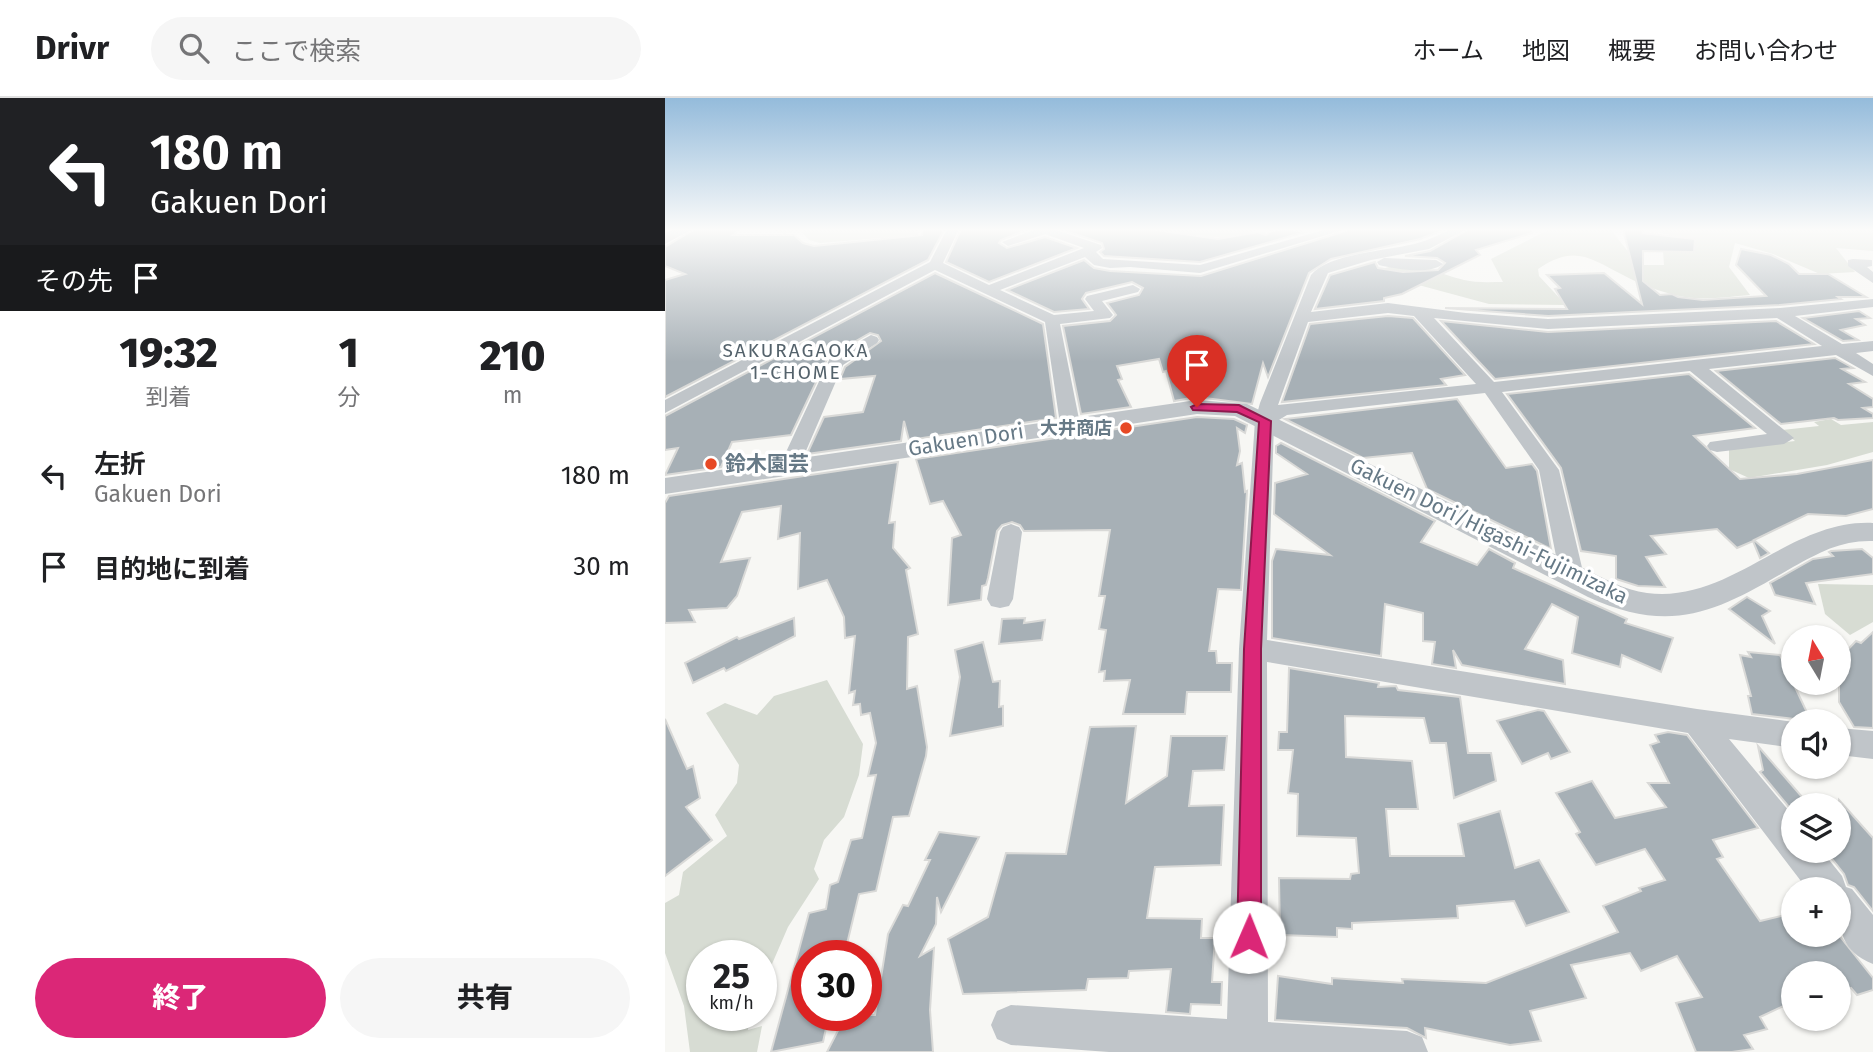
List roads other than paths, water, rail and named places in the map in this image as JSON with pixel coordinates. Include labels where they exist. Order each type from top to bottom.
[{"type":"street","points":[[665,407],[919,274]]},
{"type":"street","points":[[953,274],[1052,320],[1104,315],[1092,299],[1122,290]]},
{"type":"street","points":[[989,290],[1032,274]]},
{"type":"street","points":[[1247,1047],[1253,649],[1265,421],[1269,403],[1319,274]]},
{"type":"street","points":[[1303,318],[1388,308],[1548,324],[1780,313],[1873,303]]},
{"type":"street","points":[[1419,312],[1490,388],[1549,470],[1572,576]]},
{"type":"street","points":[[1780,313],[1873,371]]},
{"type":"street","points":[[1052,320],[1070,424]]},
{"type":"street","points":[[789,467],[836,362],[871,340],[817,327]]},
{"type":"street","points":[[1265,421],[1282,410],[1873,346]]},
{"type":"street","points":[[1693,365],[1784,438],[1717,446]]},
{"type":"street","name":"Gakuen Dori","points":[[665,486],[1197,407],[1239,409],[1265,421]]},
{"type":"street","name":"Gakuen Dori/Higashi-Fujimizaka","points":[[1265,421],[1572,576],[1622,599],[1647,605],[1676,607],[1705,600],[1834,533],[1873,532]]},
{"type":"street","points":[[1000,599],[1011,532]]},
{"type":"street","points":[[1253,649],[1697,722],[1781,733]]},
{"type":"street","points":[[1697,722],[1781,828]]},
{"type":"street","points":[[1851,742],[1873,745]]},
{"type":"street","points":[[1809,863],[1820,877]]},
{"type":"street","points":[[1851,917],[1873,945]]},
{"type":"street","points":[[1011,1025],[1247,1047],[1407,1052]]},
{"type":"place","name":"大井商店","points":[[1126,428]]},
{"type":"place","name":"鈴木園芸","points":[[711,464]]},
{"type":"district","name":"SAKURAGAOKA 1-CHOME","points":[[796,361]]}]
